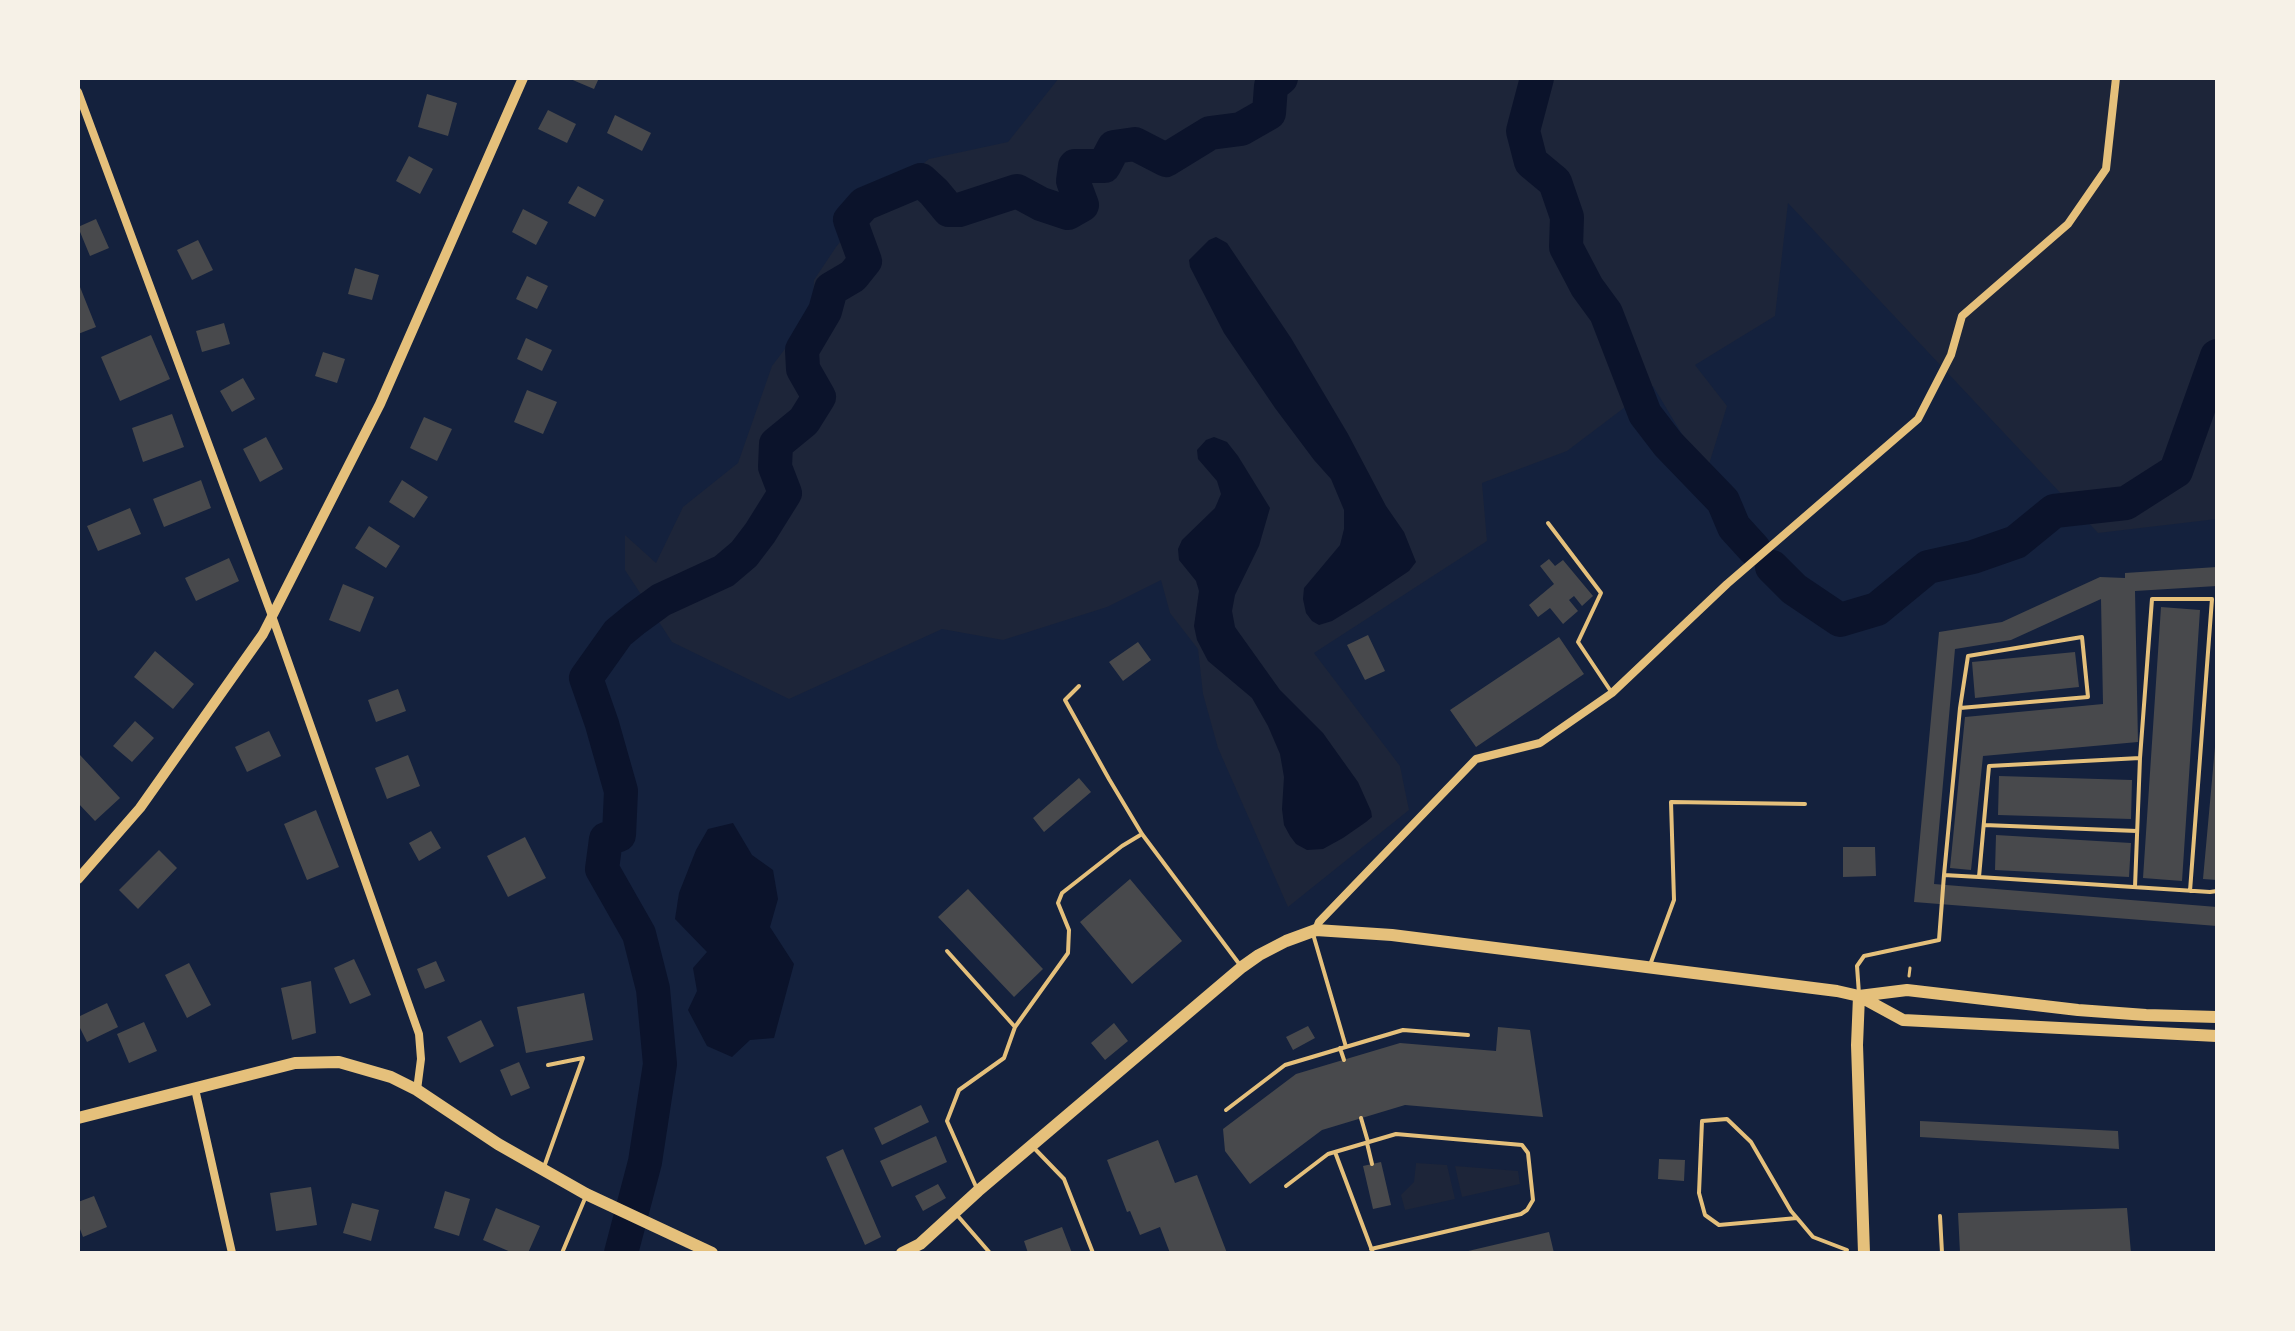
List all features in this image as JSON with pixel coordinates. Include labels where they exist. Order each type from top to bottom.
[{"type":"main road","points":[[902,1253],[920,1244],[1242,967],[1286,941],[1314,931],[1392,935],[1837,991],[1859,996],[1903,1020],[2217,1036]]},
{"type":"main road","points":[[1859,996],[1907,990],[2078,1010],[2217,1017]]},
{"type":"main road","points":[[1859,996],[1857,1045],[1864,1253]]},
{"type":"main road","points":[[78,1118],[295,1063],[339,1062],[391,1077],[417,1090],[498,1144],[586,1194],[712,1253]]},
{"type":"street","points":[[78,879],[140,808],[263,634],[380,404],[523,78]]},
{"type":"street","points":[[1314,931],[1319,922],[1476,759],[1540,743],[1612,693],[1727,584],[1918,419],[1951,355],[1962,316],[2068,224],[2106,169],[2116,78]]},
{"type":"street","points":[[78,92],[272,616],[419,1034],[421,1059],[417,1090]]},
{"type":"street","points":[[195,1089],[232,1253]]},
{"type":"lane","points":[[1548,523],[1601,593],[1578,642],[1612,693]]},
{"type":"lane","points":[[2135,887],[2140,758],[2152,599],[2212,599],[2190,891]]},
{"type":"lane","points":[[1859,996],[1857,966],[1864,956],[1939,940],[1960,708],[1968,656],[2082,637],[2088,697],[1960,708]]},
{"type":"lane","points":[[1079,686],[1065,700],[1142,834],[1242,967]]},
{"type":"lane","points":[[1979,877],[1989,766],[2140,758]]},
{"type":"lane","points":[[1649,967],[1674,900],[1671,802],[1805,804]]},
{"type":"lane","points":[[1984,825],[2137,831]]},
{"type":"lane","points":[[978,1191],[947,1121],[959,1090],[1004,1058],[1015,1027],[1068,953],[1069,930],[1058,903],[1062,893],[1142,834]]},
{"type":"lane","points":[[1944,875],[2217,891]]},
{"type":"lane","points":[[1314,931],[1344,1060]]},
{"type":"lane","points":[[947,951],[1015,1027]]},
{"type":"lane","points":[[1226,1110],[1285,1065],[1403,1030],[1468,1035]]},
{"type":"lane","points":[[543,1169],[583,1058],[548,1065]]},
{"type":"lane","points":[[1361,1118],[1372,1164]]},
{"type":"lane","points":[[1797,1218],[1719,1225],[1705,1215],[1699,1193],[1702,1121],[1727,1119],[1751,1142],[1797,1218],[1813,1237],[1847,1250]]},
{"type":"lane","points":[[1286,1186],[1328,1154],[1396,1134],[1522,1145],[1528,1153],[1533,1200],[1521,1214],[1372,1251],[1335,1152]]},
{"type":"lane","points":[[1031,1147],[1064,1179],[1093,1253]]},
{"type":"lane","points":[[562,1253],[586,1194]]},
{"type":"lane","points":[[956,1213],[990,1253]]},
{"type":"lane","points":[[1940,1216],[1942,1253]]},
{"type":"shaded area","points":[[1059,78],[2217,78],[2217,519],[2098,533],[1788,203],[1775,316],[1695,365],[1727,406],[1706,474],[1653,386],[1567,451],[1482,483],[1487,541],[1314,653],[1400,766],[1409,810],[1288,907],[1218,748],[1203,694],[1198,649],[1170,613],[1161,580],[1107,607],[1003,640],[942,629],[789,699],[672,642],[625,570],[625,535],[656,563],[683,507],[738,463],[772,366],[812,313],[814,280],[869,207],[929,159],[1008,142]]},
{"type":"shaded area","points":[[1216,237],[1227,243],[1291,338],[1386,506],[1404,532],[1416,562],[1409,571],[1363,602],[1332,621],[1319,625],[1306,613],[1304,588],[1340,545],[1344,510],[1331,479],[1275,408],[1224,333],[1190,267],[1189,260]]},
{"type":"shaded area","points":[[1214,437],[1227,442],[1270,508],[1259,546],[1235,595],[1232,611],[1235,627],[1280,690],[1323,733],[1358,782],[1371,811],[1372,817],[1366,822],[1323,849],[1307,850],[1290,836],[1284,825],[1282,809],[1284,777],[1280,754],[1268,726],[1252,698],[1208,661],[1197,640],[1194,626],[1199,591],[1196,581],[1179,560],[1178,549],[1182,540],[1215,508],[1221,494],[1217,481],[1198,459],[1197,450],[1206,440]]},
{"type":"shaded area","points":[[733,823],[752,855],[773,870],[778,899],[770,927],[794,964],[774,1038],[750,1040],[732,1057],[707,1046],[688,1010],[697,991],[693,968],[707,952],[675,919],[679,893],[708,829]]},
{"type":"shaded area","points":[[1416,1163],[1447,1165],[1455,1199],[1405,1210],[1401,1195],[1414,1182]]},
{"type":"shaded area","points":[[1455,1166],[1518,1171],[1520,1184],[1462,1197]]},
{"type":"building","points":[[568,78],[599,78],[594,89]]},
{"type":"building","points":[[427,94],[457,103],[448,136],[418,127]]},
{"type":"building","points":[[548,110],[576,124],[567,143],[538,129]]},
{"type":"building","points":[[615,115],[651,133],[642,151],[607,133]]},
{"type":"building","points":[[409,156],[433,169],[420,194],[396,181]]},
{"type":"building","points":[[578,186],[604,200],[595,217],[568,203]]},
{"type":"building","points":[[523,209],[548,222],[536,245],[512,232]]},
{"type":"building","points":[[96,219],[109,248],[90,256],[78,227]]},
{"type":"building","points":[[198,240],[213,270],[192,280],[177,250]]},
{"type":"building","points":[[355,268],[379,275],[372,300],[348,294]]},
{"type":"building","points":[[527,276],[548,286],[537,309],[516,299]]},
{"type":"building","points":[[78,282],[96,327],[78,334]]},
{"type":"building","points":[[224,323],[230,344],[202,352],[196,331]]},
{"type":"building","points":[[151,335],[170,379],[120,401],[101,357]]},
{"type":"building","points":[[526,338],[552,350],[542,371],[517,359]]},
{"type":"building","points":[[323,352],[345,359],[337,383],[315,376]]},
{"type":"building","points":[[243,378],[255,399],[232,412],[220,391]]},
{"type":"building","points":[[527,390],[557,402],[543,434],[514,422]]},
{"type":"building","points":[[172,414],[184,447],[143,462],[132,428]]},
{"type":"building","points":[[424,417],[452,429],[437,461],[410,448]]},
{"type":"building","points":[[266,437],[283,469],[260,482],[243,449]]},
{"type":"building","points":[[201,480],[211,508],[164,527],[153,499]]},
{"type":"building","points":[[402,480],[428,497],[414,518],[389,502]]},
{"type":"building","points":[[130,508],[141,534],[98,551],[87,526]]},
{"type":"building","points":[[369,526],[400,546],[386,568],[355,548]]},
{"type":"building","points":[[229,558],[239,581],[196,601],[185,578]]},
{"type":"building","points":[[1549,559],[1555,566],[1563,560],[1593,596],[1582,606],[1574,596],[1569,600],[1578,611],[1563,624],[1550,608],[1538,617],[1529,605],[1554,584],[1540,566]]},
{"type":"building","points":[[2217,567],[2217,586],[2135,591],[2138,742],[1983,756],[1971,870],[1950,868],[1965,717],[2103,704],[2101,599],[2011,640],[1955,649],[1934,884],[2217,907],[2217,926],[1914,902],[1939,632],[2002,622],[2100,577],[2125,578],[2125,573]]},
{"type":"building","points":[[343,584],[374,597],[360,632],[329,620]]},
{"type":"building","points":[[2161,607],[2200,610],[2182,881],[2143,878]]},
{"type":"building","points":[[1368,635],[1385,671],[1365,680],[1347,645]]},
{"type":"building","points":[[1559,637],[1584,674],[1476,747],[1450,710]]},
{"type":"building","points":[[1138,642],[1151,660],[1123,681],[1109,662]]},
{"type":"building","points":[[155,651],[194,684],[173,709],[134,677]]},
{"type":"building","points":[[2075,652],[2079,687],[1975,698],[1972,662]]},
{"type":"building","points":[[398,689],[406,711],[376,722],[368,700]]},
{"type":"building","points":[[135,721],[154,738],[132,762],[113,746]]},
{"type":"building","points":[[269,731],[281,756],[247,772],[235,747]]},
{"type":"building","points":[[2217,747],[2217,880],[2203,879]]},
{"type":"building","points":[[80,755],[120,798],[95,821],[78,803]]},
{"type":"building","points":[[408,755],[420,786],[387,799],[375,768]]},
{"type":"building","points":[[1999,776],[2132,780],[2131,819],[1998,815]]},
{"type":"building","points":[[1079,778],[1091,792],[1044,832],[1033,818]]},
{"type":"building","points":[[316,810],[339,867],[307,880],[284,824]]},
{"type":"building","points":[[431,831],[441,848],[419,861],[409,843]]},
{"type":"building","points":[[1996,835],[2131,843],[2129,877],[1995,870]]},
{"type":"building","points":[[525,837],[546,878],[508,897],[487,856]]},
{"type":"building","points":[[1843,847],[1875,847],[1876,876],[1843,877]]},
{"type":"building","points":[[159,850],[177,868],[138,909],[119,890]]},
{"type":"building","points":[[1130,879],[1182,941],[1132,984],[1080,922]]},
{"type":"building","points":[[968,889],[1043,969],[1014,997],[938,917]]},
{"type":"building","points":[[354,959],[371,995],[350,1004],[334,968]]},
{"type":"building","points":[[436,961],[445,981],[425,989],[417,969]]},
{"type":"building","points":[[189,963],[211,1005],[187,1018],[165,975]]},
{"type":"building","points":[[311,981],[316,1033],[292,1040],[281,988]]},
{"type":"building","points":[[584,993],[593,1040],[526,1053],[517,1007]]},
{"type":"building","points":[[107,1003],[118,1027],[87,1042],[78,1017]]},
{"type":"building","points":[[481,1020],[494,1046],[460,1063],[447,1037]]},
{"type":"building","points":[[144,1022],[157,1051],[129,1063],[117,1034]]},
{"type":"building","points":[[1114,1023],[1128,1041],[1105,1060],[1091,1043]]},
{"type":"building","points":[[1308,1026],[1315,1038],[1293,1050],[1286,1037]]},
{"type":"building","points":[[1498,1027],[1530,1030],[1543,1117],[1405,1105],[1322,1130],[1250,1184],[1225,1151],[1223,1129],[1296,1074],[1400,1043],[1496,1051]]},
{"type":"building","points":[[519,1062],[530,1088],[511,1096],[500,1070]]},
{"type":"building","points":[[921,1105],[929,1122],[882,1145],[874,1128]]},
{"type":"building","points":[[1920,1121],[2118,1131],[2119,1149],[1920,1137]]},
{"type":"building","points":[[936,1136],[947,1162],[892,1187],[880,1161]]},
{"type":"building","points":[[1158,1140],[1175,1183],[1197,1175],[1227,1253],[1170,1253],[1160,1227],[1140,1235],[1130,1211],[1127,1212],[1107,1160]]},
{"type":"building","points":[[843,1149],[881,1237],[865,1245],[826,1157]]},
{"type":"building","points":[[1659,1159],[1685,1160],[1684,1181],[1658,1179]]},
{"type":"building","points":[[1381,1162],[1391,1205],[1373,1209],[1363,1166]]},
{"type":"building","points":[[938,1184],[946,1198],[923,1211],[915,1196]]},
{"type":"building","points":[[311,1187],[317,1225],[276,1231],[270,1193]]},
{"type":"building","points":[[445,1191],[470,1199],[459,1236],[434,1228]]},
{"type":"building","points":[[94,1196],[107,1227],[83,1237],[78,1224],[78,1202]]},
{"type":"building","points":[[352,1203],[379,1210],[371,1241],[343,1233]]},
{"type":"building","points":[[496,1208],[540,1226],[528,1253],[513,1253],[483,1240]]},
{"type":"building","points":[[2127,1208],[2131,1253],[1960,1253],[1958,1213]]},
{"type":"building","points":[[1062,1227],[1072,1253],[1028,1253],[1024,1241]]},
{"type":"building","points":[[1549,1232],[1554,1253],[1464,1253],[1464,1252]]},
{"type":"waterway","points":[[621,1253],[645,1162],[660,1064],[653,989],[639,934],[602,869],[606,839],[619,835],[621,791],[586,678],[618,633],[635,619],[661,600],[724,571],[744,554],[785,493],[775,467],[776,444],[804,421],[819,397],[803,369],[802,350],[825,311],[831,289],[853,276],[865,261],[850,220],[864,204],[921,180],[949,210],[959,210],[1017,191],[1041,204],[1068,213],[1082,205],[1073,181],[1075,166],[1104,166],[1114,147],[1135,144],[1166,160],[1210,133],[1241,129],[1269,113],[1271,86],[1281,78]]},
{"type":"waterway","points":[[1537,78],[1523,131],[1531,162],[1555,182],[1567,217],[1566,247],[1587,287],[1606,313],[1645,414],[1668,444],[1723,501],[1734,527],[1754,549]]},
{"type":"waterway","points":[[1772,567],[1794,589],[1840,620],[1877,609],[1928,567],[1973,557],[2016,542],[2054,511],[2126,503],[2176,471],[2217,356]]}]
